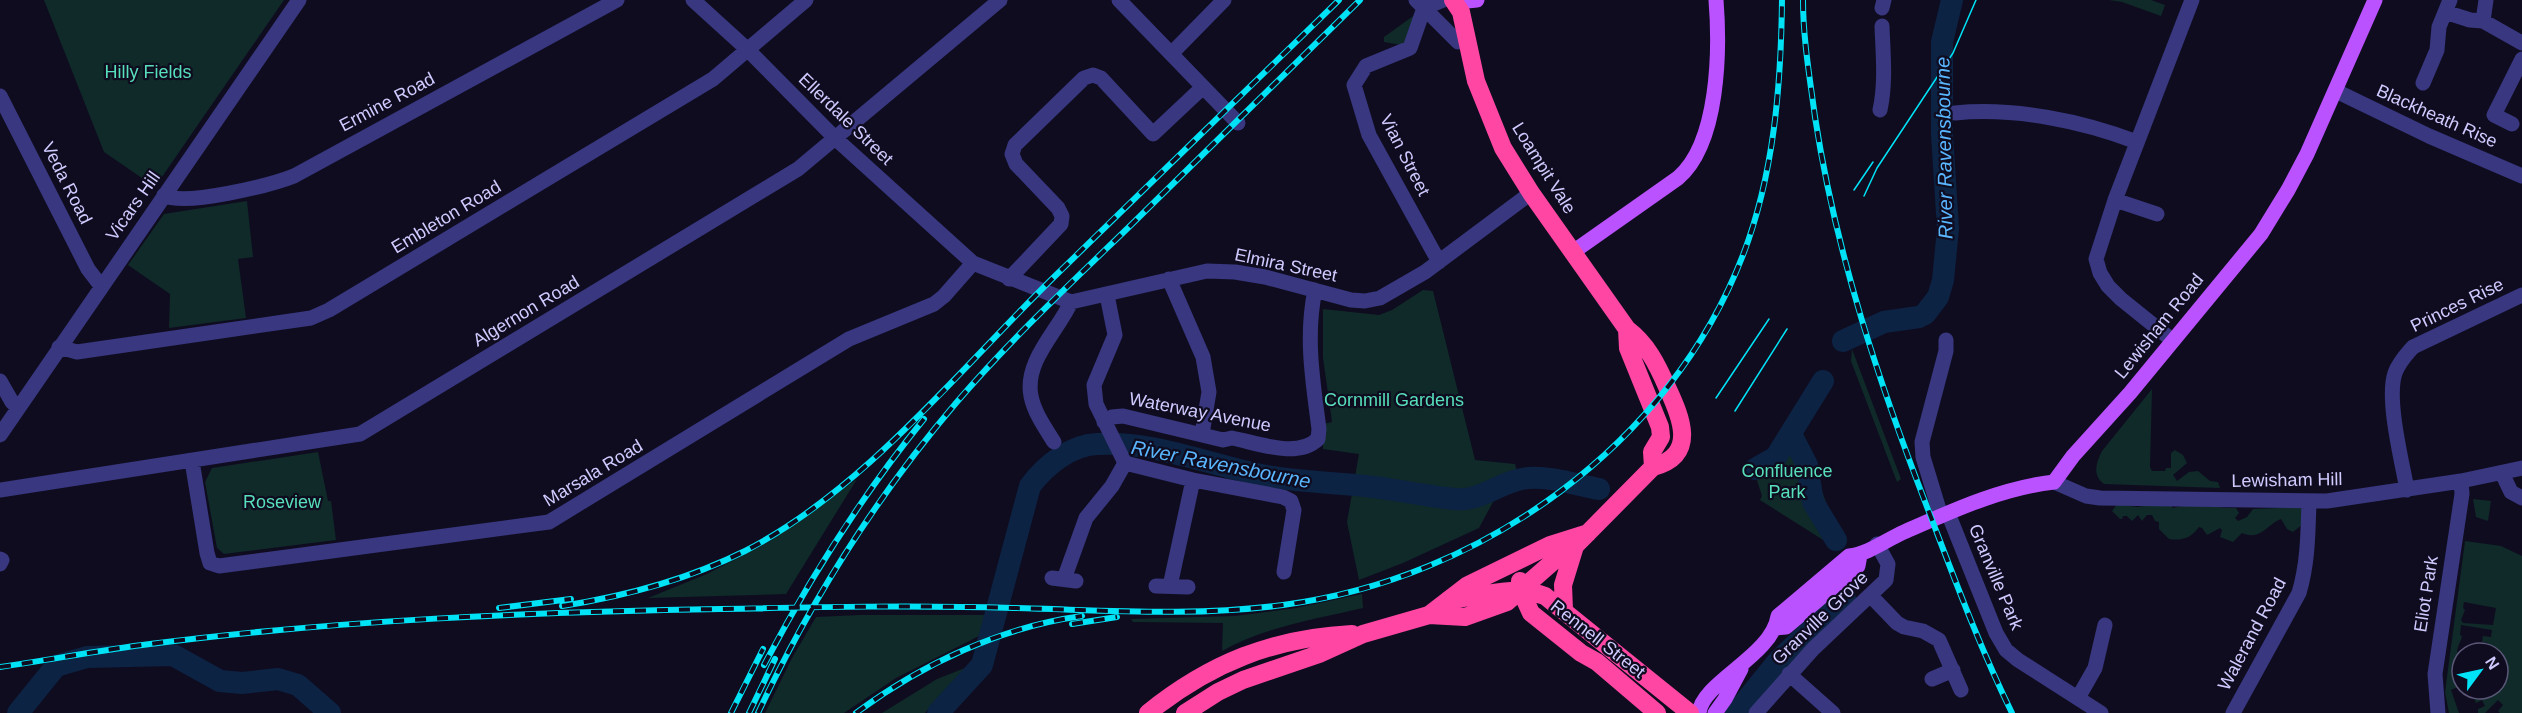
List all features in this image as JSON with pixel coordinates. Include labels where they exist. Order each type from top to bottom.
[{"type":"highway","name":"Loampit Vale","points":[[1465,3],[1476,81],[1503,148],[1531,194],[1627,329],[1643,343],[1650,353],[1681,421],[1682,439],[1675,454],[1667,463],[1653,467]]},
{"type":"highway","name":"Rennell Street","points":[[1521,591],[1585,536],[1653,467]]},
{"type":"highway","name":"Rennell Street","points":[[1429,615],[1468,585],[1550,544],[1585,536]]},
{"type":"highway","name":"Rennell Street","points":[[1564,610],[1563,585],[1585,536]]},
{"type":"highway","points":[[1521,591],[1520,575],[1527,557]]},
{"type":"highway","points":[[1448,600],[1472,598],[1504,590],[1521,591]]},
{"type":"highway","name":"Rennell Street","points":[[1521,591],[1545,596],[1690,713]]},
{"type":"highway","name":"Rennell Street","points":[[1521,591],[1531,613],[1597,662],[1658,713]]},
{"type":"highway","points":[[1185,713],[1218,692],[1243,680],[1319,654],[1363,633],[1429,615],[1465,616],[1500,606],[1521,591]]},
{"type":"highway","points":[[1148,713],[1194,681],[1252,652],[1313,636],[1363,633]]},
{"type":"main road","points":[[1573,252],[1678,178],[1693,164],[1704,136],[1714,84],[1717,54],[1716,0]]},
{"type":"main road","name":"Lewisham Road","points":[[2054,482],[2073,456],[2130,393],[2261,234],[2289,190],[2336,91],[2374,0]]},
{"type":"main road","points":[[1699,713],[1700,706],[1715,686],[1742,666],[1776,628],[1786,627],[1858,566],[1860,555],[1877,544],[1945,515],[2025,486],[2054,482]]},
{"type":"main road","points":[[1715,713],[1742,666]]},
{"type":"street","name":"Vicars Hill","points":[[0,435],[299,0]]},
{"type":"street","name":"Ermine Road","points":[[164,195],[181,200],[263,187],[286,179],[617,0]]},
{"type":"street","name":"Ellerdale Street","points":[[693,0],[748,50],[836,139],[973,263]]},
{"type":"street","name":"Embleton Road","points":[[59,347],[77,352],[311,318],[713,79],[806,0]]},
{"type":"street","name":"Algernon Road","points":[[0,490],[360,434],[798,170],[1000,0]]},
{"type":"street","points":[[1119,0],[1238,123]]},
{"type":"street","points":[[1171,54],[1224,0]]},
{"type":"street","points":[[1420,4],[1443,0]]},
{"type":"street","points":[[2172,340],[2108,286],[2100,273],[2096,259],[2115,200],[2192,0]]},
{"type":"street","points":[[2483,21],[2486,0]]},
{"type":"street","points":[[1420,4],[1458,42]]},
{"type":"street","name":"Vian Street","points":[[1420,4],[1410,48],[1366,66],[1354,85],[1368,135],[1439,262]]},
{"type":"street","points":[[2423,83],[2437,50],[2439,27],[2447,6],[2470,20],[2483,21],[2522,43]]},
{"type":"street","points":[[1880,110],[1885,88],[1882,75],[1882,26]]},
{"type":"street","points":[[2512,124],[2494,115],[2522,59]]},
{"type":"street","points":[[1009,279],[1061,224],[1062,216],[1058,208],[1016,164],[1012,154],[1015,145],[1084,78],[1092,75],[1101,78],[1153,134],[1203,87]]},
{"type":"street","name":"Blackheath Rise","points":[[2336,91],[2429,136],[2522,176]]},
{"type":"street","name":"Veda Road","points":[[0,96],[88,269],[101,286]]},
{"type":"street","points":[[1955,113],[2017,112],[2117,135],[2137,142]]},
{"type":"street","name":"Elmira Street","points":[[1071,302],[1207,271],[1235,272],[1265,277],[1365,302],[1380,298],[1439,262],[1531,194]]},
{"type":"street","points":[[2115,200],[2157,214]]},
{"type":"street","points":[[973,263],[1071,302],[1065,316],[1042,350],[1032,373],[1030,394],[1039,417],[1054,442]]},
{"type":"street","name":"Marsala Road","points":[[192,461],[207,553],[210,562],[219,566],[549,522],[849,339],[934,304],[973,263]]},
{"type":"street","points":[[1169,279],[1205,363],[1209,392],[1202,434]]},
{"type":"street","name":"Waterway Avenue","points":[[1104,422],[1112,417],[1123,416],[1223,440],[1232,438],[1297,449],[1311,445],[1318,439],[1309,330],[1315,290]]},
{"type":"street","points":[[1064,579],[1086,518],[1112,486],[1120,454],[1096,404],[1094,385],[1115,335],[1107,295]]},
{"type":"street","name":"Princes Rise","points":[[2407,489],[2393,395],[2394,375],[2401,360],[2413,347],[2522,295]]},
{"type":"street","name":"Granville Park","points":[[1946,340],[1946,351],[1922,442],[1923,457],[1945,515],[1996,633],[2006,650],[2101,713]]},
{"type":"street","points":[[0,381],[6,394],[18,408]]},
{"type":"street","points":[[1120,454],[1193,480],[1283,497],[1291,501],[1293,510],[1284,572]]},
{"type":"street","name":"Lewisham Hill","points":[[2054,482],[2086,496],[2100,498],[2309,501],[2345,499],[2461,481],[2522,468]]},
{"type":"street","points":[[2502,473],[2511,492],[2522,498]]},
{"type":"street","points":[[1188,587],[1163,586],[1193,480]]},
{"type":"street","name":"Eliot Park","points":[[2438,713],[2435,674],[2462,494],[2461,481]]},
{"type":"street","name":"Walerand Road","points":[[2233,713],[2299,593],[2305,574],[2309,536],[2309,501]]},
{"type":"street","name":"Granville Grove","points":[[1756,713],[1789,674],[1871,596],[1888,575],[1888,564],[1877,544]]},
{"type":"street","points":[[1871,596],[1897,623],[1923,631],[1939,640],[1961,690]]},
{"type":"street","points":[[2078,698],[2095,669],[2105,625]]},
{"type":"street","points":[[1932,679],[1953,670]]},
{"type":"street","points":[[1789,674],[1833,713]]},
{"type":"green space","name":"Hilly Fields","points":[[44,0],[284,0],[155,187],[104,152]]},
{"type":"green space","points":[[2109,0],[2151,0],[2165,5],[2161,16],[2122,2]]},
{"type":"green space","points":[[1416,14],[1409,41],[1402,45],[1384,42],[1384,37]]},
{"type":"green space","points":[[247,201],[253,257],[238,259],[246,318],[169,328],[170,294],[128,265],[164,214]]},
{"type":"green space","name":"Cornmill Gardens","points":[[1423,290],[1433,291],[1475,460],[1515,464],[1517,472],[1493,502],[1479,528],[1403,563],[1359,580],[1347,522],[1359,454],[1323,449],[1323,424],[1332,422],[1323,358],[1323,309],[1379,315],[1392,310]]},
{"type":"green space","points":[[1852,349],[1901,479],[1897,482],[1851,361]]},
{"type":"green space","points":[[2152,389],[2150,467],[2152,471],[2165,471],[2166,468],[2171,468],[2171,453],[2175,450],[2183,455],[2187,463],[2173,475],[2177,481],[2189,472],[2198,471],[2210,481],[2218,482],[2220,488],[2104,484],[2100,480],[2096,469],[2102,451]]},
{"type":"green space","name":"Confluence Park","points":[[1785,424],[1800,433],[1840,539],[1828,543],[1760,500],[1762,496],[1754,471]]},
{"type":"green space","name":"Roseview","points":[[318,452],[328,501],[331,501],[336,540],[224,554],[217,548],[205,482],[212,468]]},
{"type":"green space","points":[[857,479],[786,594],[648,598],[707,574],[772,540]]},
{"type":"green space","points":[[2473,499],[2491,501],[2488,521],[2476,517]]},
{"type":"green space","points":[[2169,503],[2173,508],[2195,506],[2236,508],[2239,513],[2235,518],[2238,521],[2247,517],[2253,509],[2302,507],[2303,524],[2293,532],[2287,529],[2281,519],[2259,534],[2242,533],[2233,542],[2220,537],[2222,530],[2220,528],[2207,535],[2199,527],[2189,536],[2174,540],[2169,539],[2159,529],[2159,522],[2155,521],[2152,515],[2147,515],[2142,521],[2138,515],[2132,521],[2127,516],[2120,519],[2112,511],[2117,504],[2137,507]]},
{"type":"green space","points":[[2465,541],[2501,546],[2522,556],[2522,713],[2500,713],[2498,711],[2503,705],[2499,701],[2510,701],[2510,641],[2482,641],[2483,636],[2491,637],[2492,630],[2461,625],[2460,635],[2462,636],[2460,641],[2452,641]],"holes":[[[2464,602],[2496,608],[2493,625],[2463,623],[2461,620],[2465,610]]]},
{"type":"green space","points":[[1362,594],[1363,608],[1273,630],[1222,651],[1223,623],[1133,622],[1131,619],[1235,616],[1296,608]]},
{"type":"green space","points":[[987,615],[983,634],[896,678],[844,713],[765,713],[792,658],[816,617]]},
{"type":"green space","points":[[2450,654],[2450,701],[2455,701],[2459,713],[2449,713],[2445,692]]},
{"type":"green space","points":[[965,668],[925,713],[882,713],[937,679]]},
{"type":"green space","points":[[2482,701],[2497,701],[2485,713],[2478,713],[2478,709],[2485,706]]},
{"type":"waterway","name":"River Ravensbourne","points":[[1843,341],[1884,322],[1919,317],[1925,314],[1938,297],[1943,280],[1948,229],[1942,134],[1942,42],[1952,0]]},
{"type":"waterway","name":"River Ravensbourne","points":[[1755,469],[1776,457],[1823,381]]},
{"type":"waterway","points":[[1791,434],[1807,465],[1813,502],[1836,540]]},
{"type":"waterway","name":"River Ravensbourne","points":[[938,713],[982,665],[1030,486],[1051,464],[1077,448],[1097,444],[1139,446],[1274,477],[1376,487],[1455,499],[1474,497],[1528,478],[1555,480],[1599,489]]},
{"type":"waterway","points":[[1736,713],[1779,660],[1845,598]]},
{"type":"waterway","name":"River Ravensbourne","points":[[18,713],[56,666],[87,657],[173,655],[220,681],[242,683],[278,679],[298,685],[330,713]]},
{"type":"tram line","points":[[1864,196],[1877,168],[1953,53],[1976,0]]},
{"type":"tram line","points":[[1854,190],[1873,162]]},
{"type":"tram line","points":[[1716,398],[1769,319]]},
{"type":"tram line","points":[[1735,411],[1787,329]]},
{"type":"railway","points":[[562,606],[656,586],[723,561],[789,526],[830,496],[870,462],[946,389],[1053,278],[1339,0]]},
{"type":"railway","points":[[758,713],[800,631],[846,552],[899,475],[956,403],[1041,312],[1360,0]]},
{"type":"railway","points":[[0,667],[131,646],[221,636],[364,623],[507,615],[650,610],[867,607],[977,607],[1148,612],[1250,609],[1283,605],[1357,590],[1429,566],[1497,533],[1560,491],[1618,442],[1668,386],[1710,324],[1743,255],[1762,193],[1774,129],[1780,65],[1782,0]]},
{"type":"railway","points":[[1803,0],[1807,59],[1824,168],[1861,318],[1911,464],[1979,639],[2012,713]]},
{"type":"railway","points":[[764,665],[858,507],[924,419]]},
{"type":"railway","points":[[499,608],[571,599]]},
{"type":"railway","points":[[856,713],[908,679],[963,650],[1022,629],[1082,616]]},
{"type":"railway","points":[[1072,624],[1117,617]]},
{"type":"railway","points":[[731,713],[763,649]]},
{"type":"railway","points":[[749,713],[775,659]]}]
